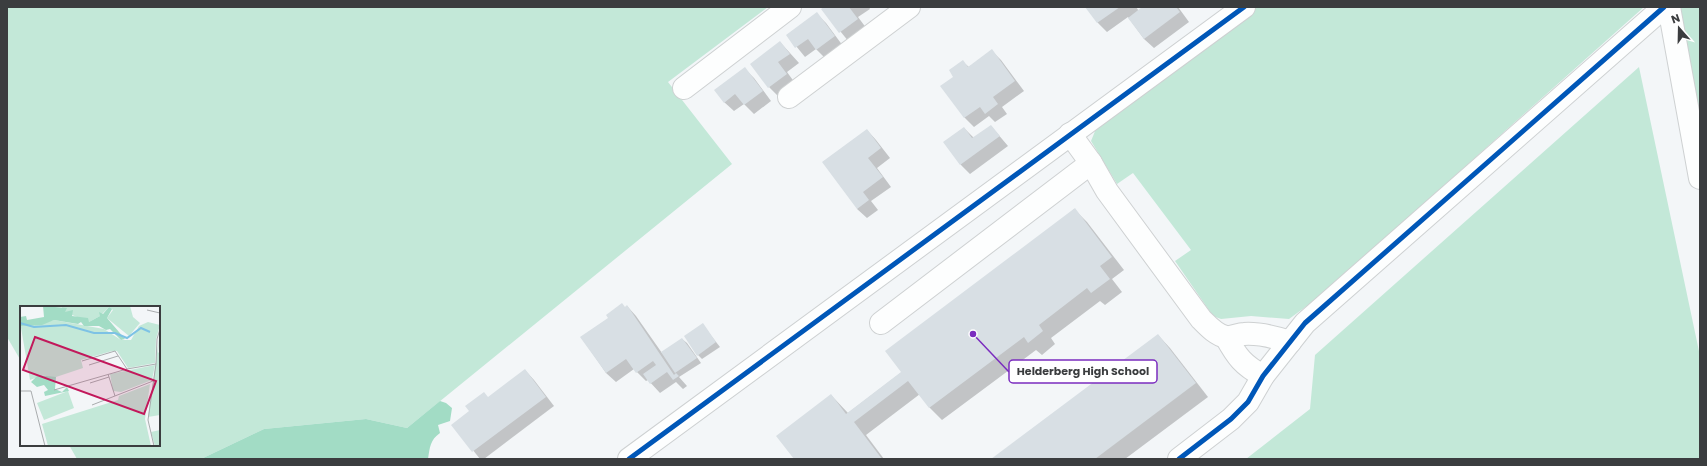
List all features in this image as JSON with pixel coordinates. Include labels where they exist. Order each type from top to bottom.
[{"type":"street","points":[[684,88],[790,7]]},
{"type":"street","points":[[789,97],[909,7]]},
{"type":"street","points":[[629,459],[1244,7]]},
{"type":"street","points":[[1179,459],[1231,419],[1248,402],[1263,376],[1311,317],[1664,7]]},
{"type":"street","points":[[1669,7],[1700,178]]},
{"type":"street","points":[[1070,134],[1092,163],[1107,191],[1201,319],[1216,333],[1226,337],[1244,334],[1257,334],[1290,342]]},
{"type":"street","points":[[881,323],[1092,163]]},
{"type":"street","points":[[1226,337],[1237,356],[1248,368],[1263,376]]},
{"type":"green space","points":[[7,7],[768,7],[668,82],[732,164],[407,428],[366,419],[264,429],[201,459],[77,459],[70,446],[160,446],[160,306],[20,306],[20,359],[7,337]]},
{"type":"green space","points":[[1257,7],[1644,7],[1319,297],[1289,319],[1251,316],[1221,319],[1213,316],[1175,261],[1191,250],[1133,173],[1117,184],[1091,141],[1100,119]]},
{"type":"green space","points":[[1672,7],[1700,7],[1700,154]]},
{"type":"green space","points":[[1639,67],[1700,356],[1700,459],[1246,459],[1310,409],[1315,355]]},
{"type":"green space","points":[[440,401],[446,403],[452,408],[450,421],[438,425],[440,433],[432,441],[428,459],[201,459],[264,429],[366,419],[407,428]]},
{"type":"building","points":[[824,7],[849,7],[858,19],[839,33],[821,9]]},
{"type":"building","points":[[1085,7],[1120,7],[1097,23]]},
{"type":"building","points":[[1142,7],[1176,7],[1180,12],[1144,39],[1128,18]]},
{"type":"building","points":[[817,12],[835,36],[816,50],[808,39],[795,48],[786,35]]},
{"type":"building","points":[[780,41],[790,54],[778,62],[787,74],[768,88],[750,64]]},
{"type":"building","points":[[992,49],[1015,81],[993,97],[998,104],[985,114],[980,107],[964,118],[940,86],[953,77],[949,70],[963,60],[968,67]]},
{"type":"building","points":[[745,67],[763,91],[744,105],[735,94],[724,103],[714,90]]},
{"type":"building","points":[[991,125],[1000,136],[960,165],[943,142],[964,127],[972,138]]},
{"type":"building","points":[[867,129],[881,148],[868,158],[883,177],[863,192],[869,200],[857,209],[822,162]]},
{"type":"building","points":[[1075,208],[1112,257],[1100,266],[1110,279],[1091,293],[1087,288],[1039,325],[1043,331],[1028,343],[1024,337],[929,408],[908,381],[854,422],[882,459],[794,459],[776,436],[831,394],[846,414],[901,372],[885,351]]},
{"type":"building","points":[[622,303],[625,307],[627,305],[674,375],[676,373],[679,376],[673,380],[667,372],[650,384],[643,374],[656,365],[653,361],[636,373],[626,359],[606,373],[580,337],[608,318],[606,315]]},
{"type":"building","points":[[703,323],[716,342],[697,356],[684,336]]},
{"type":"building","points":[[1158,334],[1196,383],[1095,459],[991,459]]},
{"type":"building","points":[[682,338],[697,358],[675,373],[661,352]]},
{"type":"building","points":[[525,369],[546,397],[472,452],[451,425],[469,411],[465,406],[484,392],[488,397]]},
{"type":"cycle path","points":[[629,459],[1244,7]]},
{"type":"cycle path","points":[[1179,459],[1231,419],[1248,402],[1263,376],[1305,323],[1664,7]]},
{"type":"place","name":"Helderberg High School","points":[[973,334]]}]
